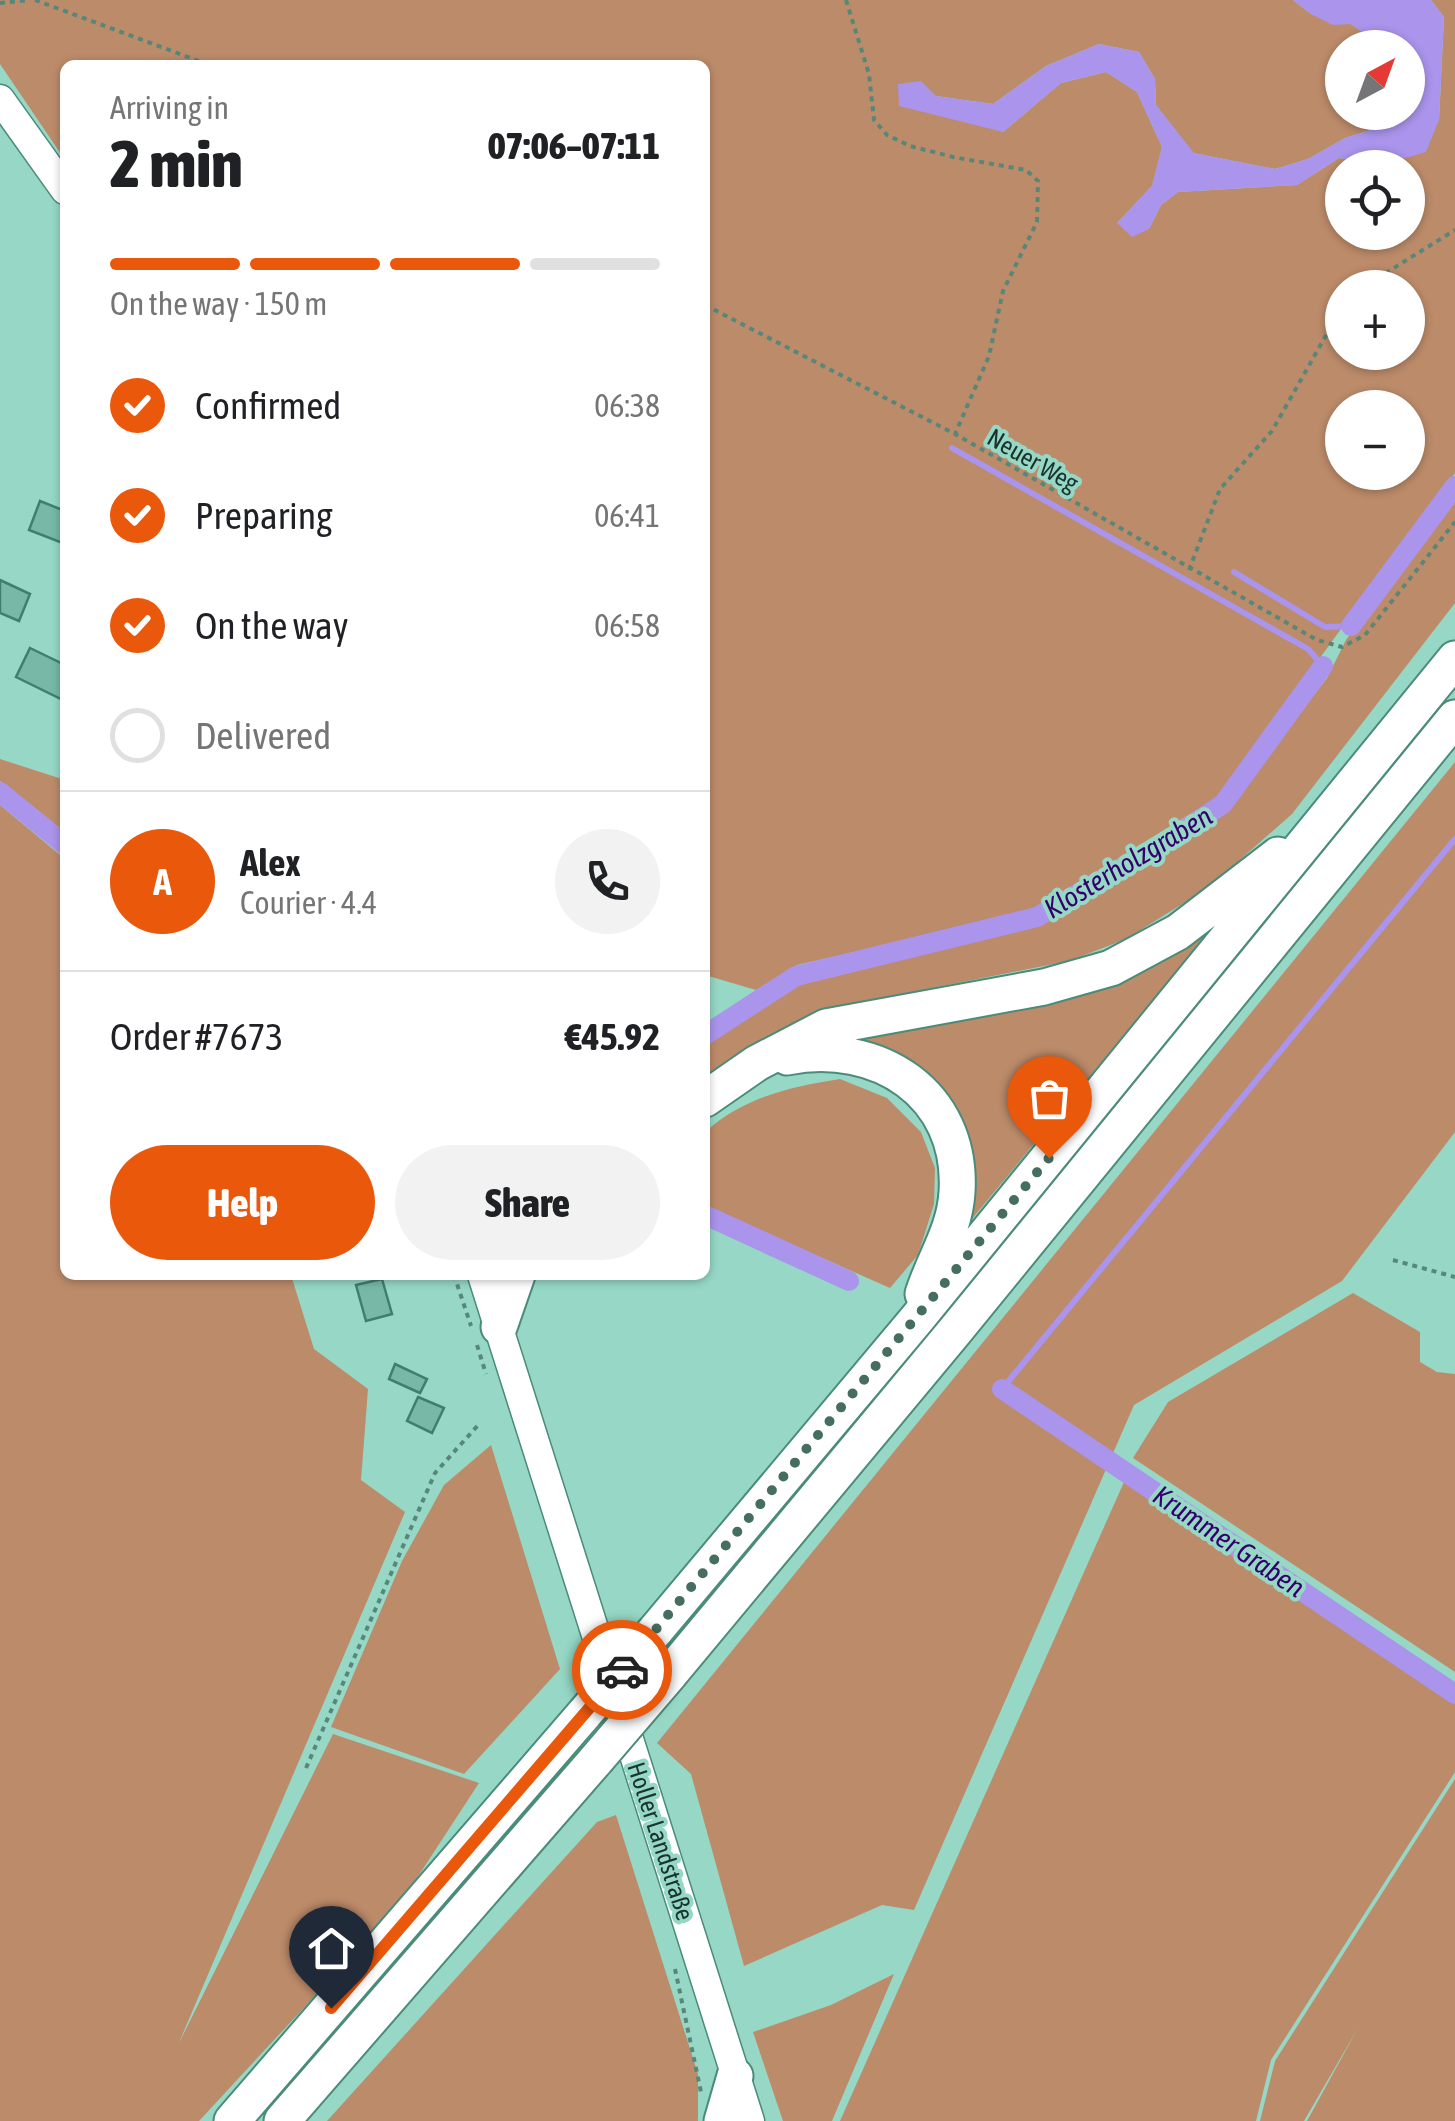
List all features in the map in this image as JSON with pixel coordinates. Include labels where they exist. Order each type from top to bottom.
[{"type":"highway","points":[[232,2121],[586,1713],[916,1320],[1455,660]]},
{"type":"highway","points":[[282,2121],[668,1676],[955,1332],[1455,718]]},
{"type":"highway","points":[[710,1096],[757,1063],[826,1028],[1044,987],[1111,968],[1178,932],[1228,897],[1268,861],[1317,831]]},
{"type":"highway","points":[[757,1063],[816,1051],[871,1059],[912,1082],[929,1100],[951,1147],[958,1190],[948,1237],[928,1279],[916,1320]]},
{"type":"highway","points":[[499,1328],[515,1280]]},
{"type":"highway","points":[[722,2121],[736,2076]]},
{"type":"highway","points":[[307,2121],[318,2079]]},
{"type":"main road","points":[[0,99],[60,183]]},
{"type":"main road","name":"Holler Landstraße","points":[[484,1280],[750,2121]]},
{"type":"path","points":[[0,3],[32,0],[195,60]]},
{"type":"path","points":[[846,0],[869,74],[874,120],[887,135],[939,153],[1026,170],[1038,181],[1036,222],[1003,291],[989,356],[954,434]]},
{"type":"path","points":[[1390,270],[1455,230]]},
{"type":"path","name":"Neuer Weg","points":[[710,307],[954,434],[1317,640],[1342,647],[1366,636],[1455,522]]},
{"type":"path","points":[[1188,570],[1220,489],[1272,432],[1325,337]]},
{"type":"path","points":[[1393,1260],[1455,1278]]},
{"type":"path","points":[[306,1768],[435,1473],[480,1423]]},
{"type":"shaded area","points":[[0,0],[1293,0],[1311,14],[1360,30],[1325,30],[1325,130],[1371,130],[1345,138],[1308,159],[1275,169],[1193,153],[1156,105],[1155,79],[1139,52],[1099,44],[1046,66],[993,104],[936,96],[898,84],[1003,132],[1061,83],[1106,72],[1137,92],[1162,147],[1152,186],[1117,223],[1149,229],[1161,205],[1178,192],[1297,185],[1325,167],[1325,250],[1425,250],[1425,150],[1402,150],[1439,120],[1444,17],[1431,0],[1455,0],[1455,473],[1219,796],[1033,911],[797,965],[756,990],[710,976],[710,60],[60,60],[60,153],[0,64]]},
{"type":"shaded area","points":[[1293,0],[1431,0],[1444,17],[1439,120],[1426,152],[1325,150],[1325,167],[1297,185],[1178,192],[1161,205],[1149,229],[1132,237],[1117,223],[1152,186],[1162,147],[1137,92],[1106,72],[1061,83],[1003,132],[899,106],[898,84],[921,81],[936,96],[993,104],[1046,66],[1099,44],[1139,52],[1155,79],[1156,105],[1194,153],[1275,169],[1308,159],[1345,138],[1371,130],[1425,130],[1425,30],[1360,30],[1351,24],[1333,25]]},
{"type":"shaded area","points":[[1455,494],[1455,603],[1292,814],[1208,888],[1126,939],[1069,961],[857,1003],[779,1030],[710,1075],[710,1039],[801,983],[1044,923],[1226,812],[1327,678],[1346,640]]},
{"type":"shaded area","points":[[0,759],[60,778],[60,828],[0,781]]},
{"type":"shaded area","points":[[1455,762],[1455,1132],[1342,1281],[1134,1405],[914,1910],[882,1905],[744,1966],[691,1774],[657,1743]]},
{"type":"shaded area","points":[[0,805],[60,855],[60,1280],[293,1280],[314,1349],[368,1389],[361,1480],[405,1512],[178,2045],[333,1734],[479,1783],[400,1904],[199,2121],[0,2121]]},
{"type":"shaded area","points":[[1226,912],[966,1226],[954,1119],[830,1042]]},
{"type":"shaded area","points":[[840,1079],[887,1098],[921,1132],[935,1168],[934,1204],[918,1255],[890,1288],[710,1208],[710,1128],[752,1102]]},
{"type":"shaded area","points":[[1353,1293],[1420,1332],[1420,1362],[1437,1372],[1455,1374],[1455,1672],[1133,1458],[1168,1402]]},
{"type":"shaded area","points":[[491,1445],[560,1669],[464,1774],[331,1727],[402,1561],[444,1485]]},
{"type":"shaded area","points":[[1124,1482],[1455,1704],[1455,1772],[1271,2060],[1256,2121],[840,2121]]},
{"type":"shaded area","points":[[1455,1779],[1455,2121],[1307,2121],[1358,2028],[1304,2121],[1260,2121],[1275,2061]]},
{"type":"shaded area","points":[[616,1815],[698,2074],[698,2121],[327,2121],[597,1822]]},
{"type":"shaded area","points":[[894,1974],[832,2121],[783,2121],[753,2032],[831,2005]]},
{"type":"building","points":[[40,501],[60,509],[60,542],[29,530]]},
{"type":"building","points":[[0,580],[30,594],[19,621],[0,613]]},
{"type":"building","points":[[30,648],[60,663],[60,699],[16,677]]},
{"type":"building","points":[[382,1280],[392,1314],[366,1321],[356,1285]]},
{"type":"building","points":[[395,1364],[427,1379],[420,1393],[389,1379]]},
{"type":"building","points":[[418,1397],[444,1408],[432,1433],[407,1421]]},
{"type":"waterway","points":[[952,448],[1308,649],[1323,666]]},
{"type":"waterway","name":"Klosterholzgraben","points":[[1351,626],[1455,486]]},
{"type":"waterway","points":[[1234,572],[1325,627],[1351,626]]},
{"type":"waterway","name":"Klosterholzgraben","points":[[710,1032],[796,976],[1037,917],[1157,848],[1223,804],[1323,666]]},
{"type":"waterway","name":"Krummer Graben","points":[[0,792],[60,841]]},
{"type":"waterway","points":[[1002,1389],[1455,839]]},
{"type":"waterway","name":"Krummer Graben","points":[[710,1217],[849,1281]]},
{"type":"waterway","name":"Krummer Graben","points":[[1002,1389],[1455,1694]]},
{"type":"way so far","points":[[622,1670],[1049,1158]]},
{"type":"route","points":[[331,2008],[622,1670]]}]
